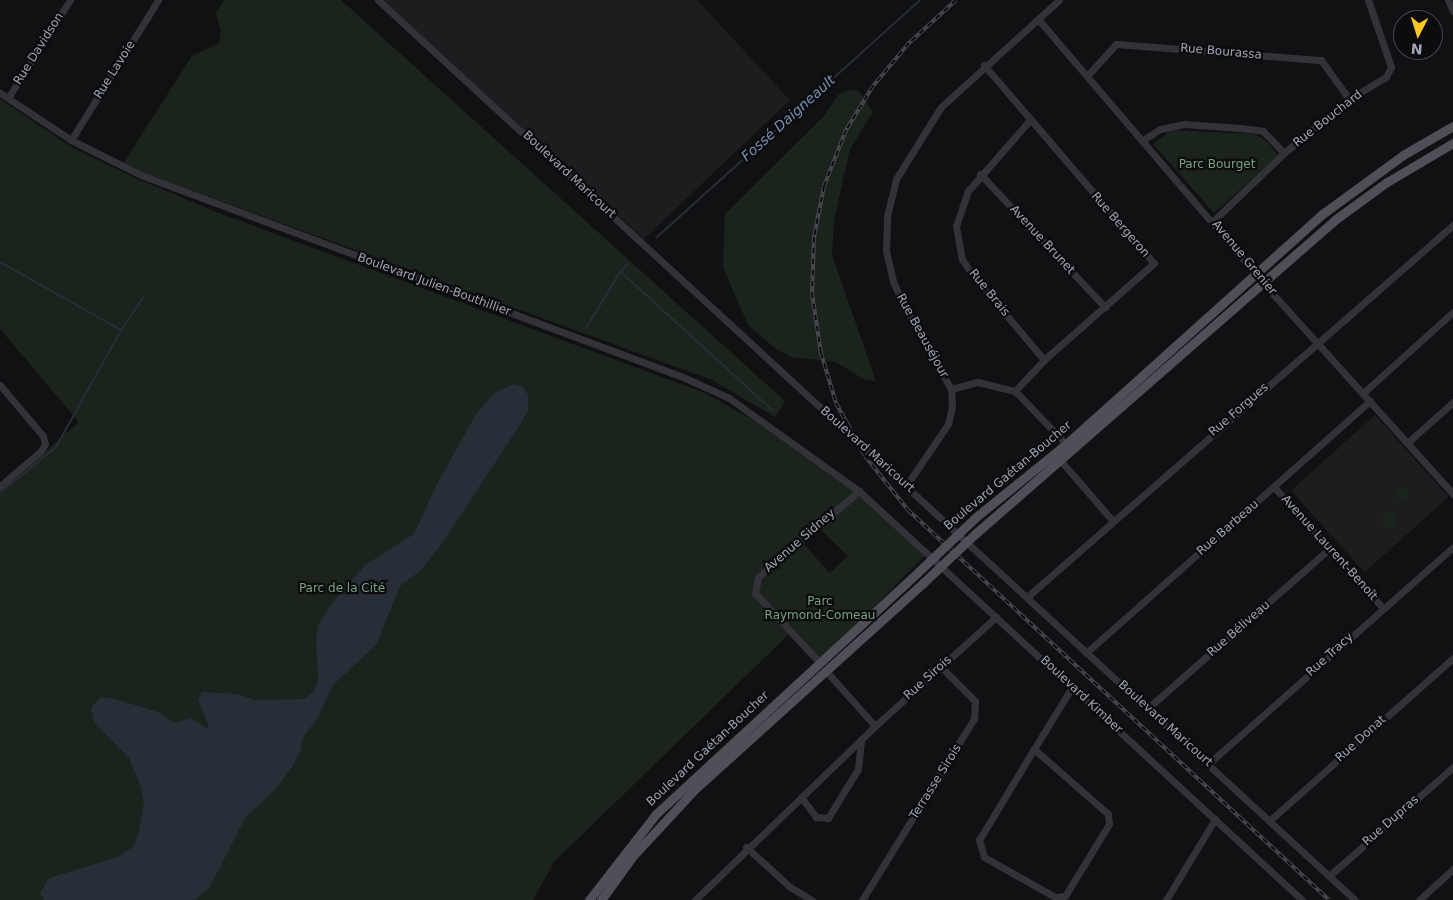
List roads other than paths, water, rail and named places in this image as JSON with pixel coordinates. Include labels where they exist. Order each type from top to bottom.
[{"type":"main road","name":"Boulevard Gaétan-Boucher","points":[[601,900],[632,857],[671,812],[826,671],[1008,490],[1066,444],[1321,215],[1403,155],[1453,126]]},
{"type":"main road","name":"Boulevard Gaétan-Boucher","points":[[589,900],[656,814],[820,663],[1060,460],[1264,284],[1336,219],[1387,182],[1453,143]]},
{"type":"street","name":"Rue Davidson","points":[[8,98],[70,0]]},
{"type":"street","name":"Rue Lavoie","points":[[71,140],[158,0]]},
{"type":"street","name":"Boulevard Maricourt","points":[[378,0],[1355,900]]},
{"type":"street","name":"Rue Beauséjour","points":[[906,486],[948,424],[951,389],[904,306],[893,281],[886,251],[887,216],[896,180],[912,149],[941,107],[1059,0]]},
{"type":"street","name":"Rue Bouchard","points":[[1213,221],[1284,154],[1349,100],[1386,76],[1391,67],[1368,0]]},
{"type":"street","points":[[1448,0],[1453,10]]},
{"type":"street","name":"Avenue Grenier","points":[[1038,19],[1213,221],[1264,284],[1453,494]]},
{"type":"street","name":"Rue Bourassa","points":[[1087,76],[1116,44],[1321,60],[1349,100]]},
{"type":"street","name":"Rue Bergeron","points":[[984,66],[1029,121],[1154,263],[1044,360],[1015,392]]},
{"type":"street","name":"Boulevard Julien-Bouthillier","points":[[0,93],[71,140],[142,175],[683,377],[729,398],[859,490]]},
{"type":"street","name":"Rue Brais","points":[[1029,121],[980,174],[968,191],[956,226],[962,259],[1044,360]]},
{"type":"street","points":[[1143,140],[1160,129],[1184,124],[1240,128],[1263,131],[1284,154]]},
{"type":"street","name":"Avenue Brunet","points":[[980,174],[1105,306]]},
{"type":"street","name":"Rue Forgues","points":[[1027,597],[1112,520],[1453,225]]},
{"type":"street","points":[[1363,393],[1453,312]]},
{"type":"street","points":[[951,389],[978,382],[1015,392],[1066,444]]},
{"type":"street","points":[[0,385],[45,440],[41,451],[0,486]]},
{"type":"street","name":"Rue Barbeau","points":[[1086,653],[1370,401]]},
{"type":"street","points":[[1407,443],[1453,402]]},
{"type":"street","points":[[1060,460],[1112,520]]},
{"type":"street","name":"Avenue Laurent-Benoît","points":[[1274,487],[1383,608]]},
{"type":"street","name":"Boulevard Kimber","points":[[859,490],[1298,898]]},
{"type":"street","name":"Avenue Sidney","points":[[820,663],[755,593],[758,577],[859,490]]},
{"type":"street","name":"Rue Tracy","points":[[1208,764],[1453,547]]},
{"type":"street","name":"Rue Béliveau","points":[[1148,708],[1329,549]]},
{"type":"street","name":"Rue Sirois","points":[[695,900],[746,847],[875,726],[996,617]]},
{"type":"street","name":"Rue Donat","points":[[1269,821],[1453,658]]},
{"type":"street","name":"Terrasse Sirois","points":[[862,900],[974,719],[975,701],[941,667]]},
{"type":"street","points":[[826,671],[875,726]]},
{"type":"street","points":[[1034,749],[1108,814],[1109,824],[1065,896],[1055,897],[984,857],[980,850],[979,840],[1034,749],[1072,687]]},
{"type":"street","points":[[801,797],[816,817],[828,818],[858,769],[861,741]]},
{"type":"street","name":"Rue Dupras","points":[[1329,876],[1453,766]]},
{"type":"street","points":[[1166,900],[1215,820]]},
{"type":"street","points":[[746,847],[790,887],[812,900]]},
{"type":"street","points":[[1419,900],[1453,869]]},
{"type":"waterway","name":"Fossé Daigneault","points":[[657,237],[920,0]]},
{"type":"waterway","points":[[0,262],[121,330]]},
{"type":"waterway","name":"Fossé Daigneault","points":[[627,264],[621,272],[772,410]]},
{"type":"waterway","points":[[586,328],[620,272]]},
{"type":"waterway","points":[[0,493],[56,447],[121,330],[144,297]]},
{"type":"railway","points":[[956,0],[909,43],[873,86],[846,130],[824,186],[814,237],[812,293],[821,353],[836,403],[865,456],[908,510],[1329,900]]},
{"type":"park label","name":"Parc Bourget","points":[[1217,165]]},
{"type":"park label","name":"Parc de la Cité","points":[[342,589]]},
{"type":"park label","name":"Parc Raymond-Comeau","points":[[820,609]]}]
